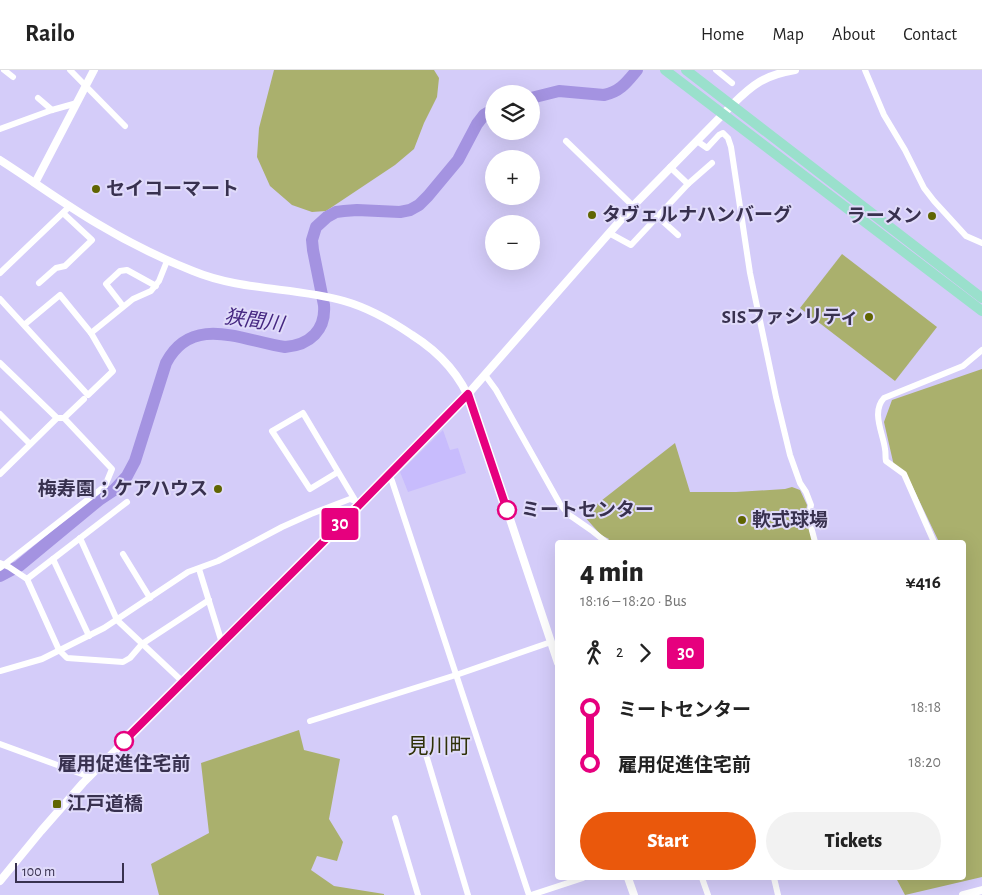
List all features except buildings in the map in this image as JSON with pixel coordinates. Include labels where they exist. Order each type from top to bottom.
[{"type":"highway","points":[[665,70],[982,311]]},
{"type":"highway","points":[[686,70],[982,298]]},
{"type":"street","points":[[4,70],[13,77]]},
{"type":"street","points":[[70,70],[125,126]]},
{"type":"street","points":[[35,183],[94,70]]},
{"type":"street","points":[[716,70],[732,83]]},
{"type":"street","points":[[0,881],[41,831],[90,777],[358,502],[389,474],[468,394],[633,206],[732,104],[748,88],[772,75],[796,70]]},
{"type":"street","points":[[865,70],[884,115],[905,150],[924,188],[966,236],[982,243]]},
{"type":"street","points":[[38,98],[52,110]]},
{"type":"street","points":[[0,129],[77,103]]},
{"type":"street","points":[[698,141],[707,148],[723,133],[728,138],[731,147],[750,273],[776,397],[790,455],[800,483],[811,505],[808,515],[814,540]]},
{"type":"street","points":[[566,141],[633,206]]},
{"type":"street","points":[[0,160],[97,224],[138,247],[167,260],[195,272],[228,282],[311,294],[343,301],[390,320],[438,354],[448,364],[468,394],[555,654]]},
{"type":"street","points":[[609,233],[631,245],[688,184],[712,163]]},
{"type":"street","points":[[670,168],[688,184]]},
{"type":"street","points":[[0,273],[70,206]]},
{"type":"street","points":[[39,283],[56,268],[65,266],[92,240],[63,214]]},
{"type":"street","points":[[658,217],[678,235]]},
{"type":"street","points":[[91,333],[132,299],[151,291],[156,286],[167,260]]},
{"type":"street","points":[[123,306],[106,284],[120,271],[127,270],[156,286]]},
{"type":"street","points":[[0,299],[88,395],[113,371],[91,333],[60,295],[24,325]]},
{"type":"street","points":[[933,540],[904,474],[886,462],[878,408],[884,398],[963,366],[982,350]]},
{"type":"street","points":[[1,365],[60,418],[112,469],[106,486],[3,566],[24,577],[60,650],[67,658],[122,662],[130,658],[142,644],[209,600]]},
{"type":"street","points":[[485,375],[496,390],[560,504],[568,514],[604,540]]},
{"type":"street","points":[[0,474],[30,444],[84,399]]},
{"type":"street","points":[[338,472],[310,489],[272,431],[303,413],[358,502]]},
{"type":"street","points":[[0,414],[30,444]]},
{"type":"street","points":[[389,474],[530,895],[577,880]]},
{"type":"street","points":[[0,671],[42,659],[89,636],[117,620],[188,572],[218,561],[311,514],[350,499],[358,502]]},
{"type":"street","points":[[24,577],[53,559],[127,502]]},
{"type":"street","points":[[80,538],[117,620],[183,682]]},
{"type":"street","points":[[123,554],[150,598]]},
{"type":"street","points":[[53,559],[89,636]]},
{"type":"street","points":[[199,569],[222,643]]},
{"type":"street","points":[[310,721],[456,675],[551,642]]},
{"type":"street","points":[[0,744],[90,777]]},
{"type":"street","points":[[424,748],[468,895]]},
{"type":"street","points":[[395,818],[418,895]]},
{"type":"street","points":[[629,880],[634,895]]},
{"type":"street","points":[[703,880],[708,895]]},
{"type":"street","points":[[774,880],[778,895]]},
{"type":"street","points":[[963,895],[974,894],[982,890]]},
{"type":"shaded area","points":[[443,430],[450,450],[458,448],[466,473],[408,492],[400,472]]},
{"type":"green space","points":[[274,70],[434,70],[439,78],[437,97],[414,149],[395,165],[326,211],[312,212],[292,205],[270,186],[257,157],[259,128]]},
{"type":"green space","name":"SISファシリティ","points":[[842,254],[937,327],[895,381],[800,308]]},
{"type":"green space","points":[[982,369],[982,877],[905,895],[897,880],[966,880],[966,540],[938,540],[906,473],[894,466],[884,422],[892,400]]},
{"type":"green space","points":[[675,443],[690,492],[736,492],[792,487],[800,490],[807,505],[805,517],[812,540],[608,540],[601,535],[583,515]]},
{"type":"green space","points":[[299,730],[304,750],[340,759],[329,819],[343,842],[337,861],[317,856],[311,870],[334,886],[384,895],[159,895],[151,864],[209,833],[201,763]]},
{"type":"waterway","name":"狭間川","points":[[540,96],[559,91],[610,94],[623,86],[637,70]]},
{"type":"waterway","name":"狭間川","points":[[0,576],[19,566],[99,500],[114,490],[127,476],[135,461],[166,363],[177,348],[190,339],[204,334],[236,336],[285,347],[302,343],[315,335],[324,314],[312,240],[316,227],[336,212],[357,210],[400,212],[410,210],[419,205],[458,160],[477,124],[485,114]]},
{"type":"bus line","name":"30","points":[[124,741],[468,394],[507,510]]},
{"type":"place","name":"セイコーマート","points":[[96,189]]},
{"type":"place","name":"タヴェルナハンバーグ","points":[[592,215]]},
{"type":"place","name":"ラーメン","points":[[932,216]]},
{"type":"place","name":"SISファシリティ","points":[[869,317]]},
{"type":"place","name":"梅寿園；ケアハウス","points":[[218,489]]},
{"type":"place","name":"ミートセンター","points":[[507,510]]},
{"type":"place","name":"軟式球場","points":[[742,520]]},
{"type":"place","name":"雇用促進住宅前","points":[[124,741]]},
{"type":"place","name":"江戸道橋","points":[[57,804]]},
{"type":"district","name":"見川町","points":[[439,746]]}]
